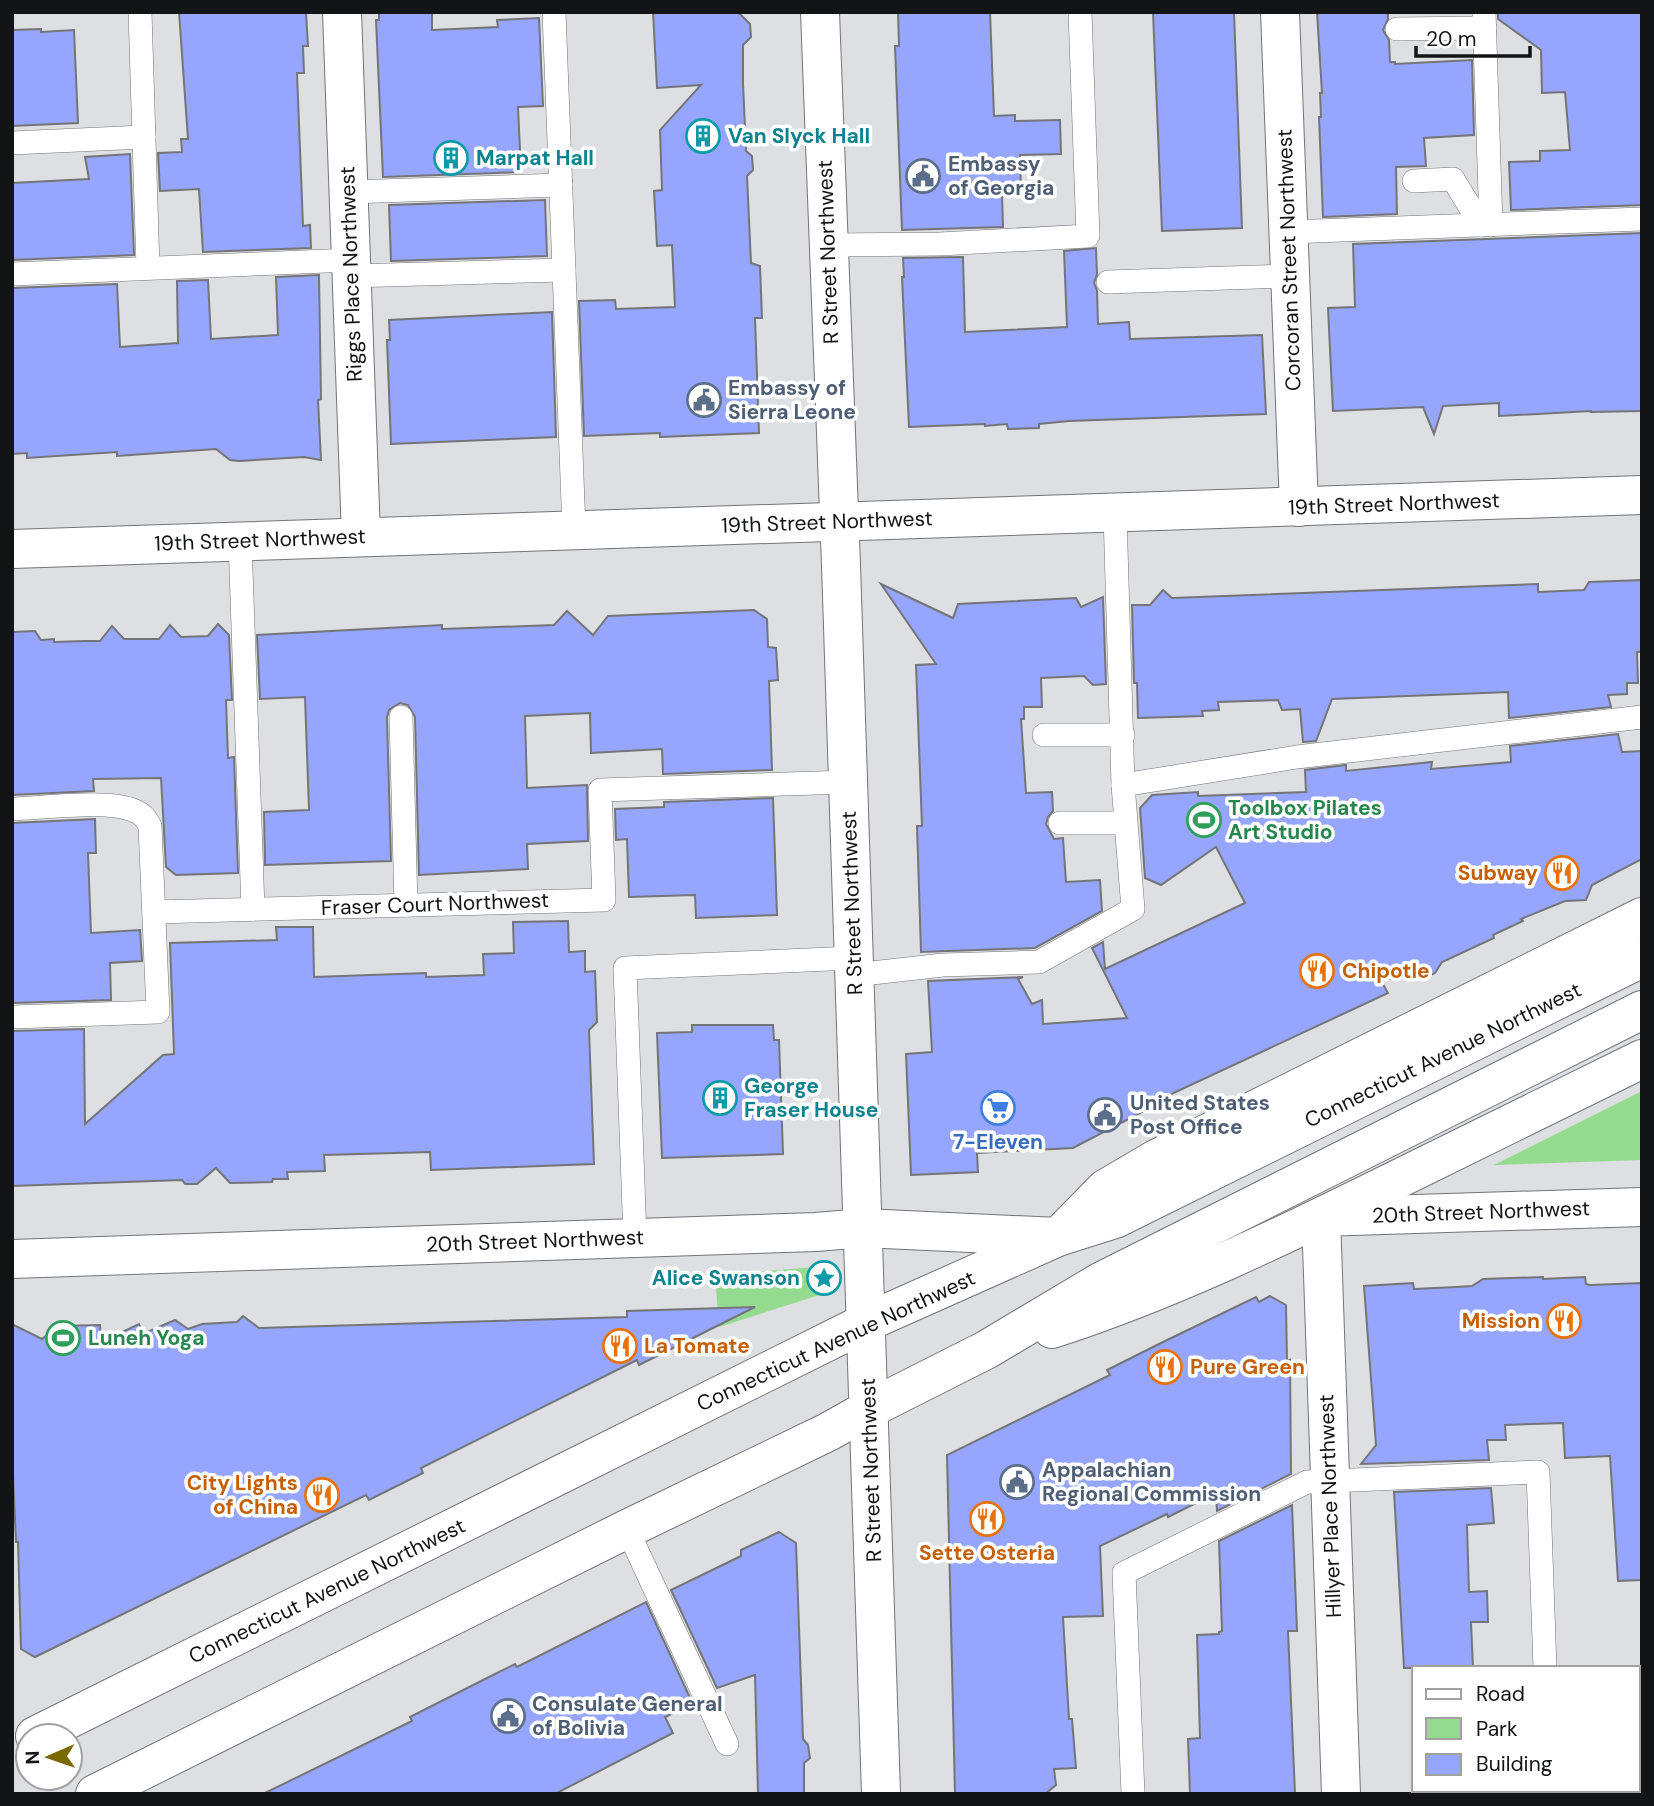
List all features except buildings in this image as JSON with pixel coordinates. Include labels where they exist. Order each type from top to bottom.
[{"type":"main road","name":"Riggs Place Northwest","points":[[342,12],[361,536]]},
{"type":"main road","name":"R Street Northwest","points":[[820,12],[881,1794]]},
{"type":"main road","name":"Corcoran Street Northwest","points":[[1280,12],[1299,507]]},
{"type":"main road","name":"19th Street Northwest","points":[[12,548],[1642,495]]},
{"type":"main road","points":[[1058,1237],[1105,1189],[1156,1159],[1642,917]]},
{"type":"main road","name":"Connecticut Avenue Northwest","points":[[63,1722],[865,1323],[1058,1237],[1115,1219],[1642,958]]},
{"type":"main road","points":[[95,1794],[828,1432],[986,1350],[1100,1282],[1642,1010]]},
{"type":"main road","points":[[986,1350],[1118,1307],[1321,1217],[1642,1059]]},
{"type":"main road","name":"20th Street Northwest","points":[[1321,1217],[1642,1207]]},
{"type":"main road","name":"Hillyer Place Northwest","points":[[1321,1217],[1341,1794]]},
{"type":"main road","name":"20th Street Northwest","points":[[12,1259],[863,1228],[1058,1237]]},
{"type":"lane","points":[[140,12],[148,268]]},
{"type":"lane","points":[[554,12],[574,529]]},
{"type":"lane","points":[[828,245],[940,244],[1088,236],[1080,12]]},
{"type":"lane","points":[[1397,29],[1484,20],[1486,225]]},
{"type":"lane","points":[[12,143],[144,137]]},
{"type":"lane","points":[[1414,181],[1453,180],[1486,225]]},
{"type":"lane","points":[[348,192],[561,185]]},
{"type":"lane","points":[[1288,232],[1642,219]]},
{"type":"lane","points":[[12,274],[148,268],[564,270]]},
{"type":"lane","points":[[1108,282],[1290,276]]},
{"type":"lane","points":[[635,1237],[625,968],[1040,962],[1133,909],[1123,785],[1115,513]]},
{"type":"lane","points":[[240,541],[253,909]]},
{"type":"lane","points":[[401,717],[406,905]]},
{"type":"lane","points":[[1123,785],[1297,757],[1642,717]]},
{"type":"lane","points":[[1044,735],[1123,735]]},
{"type":"lane","name":"Fraser Court Northwest","points":[[155,912],[604,900],[600,790],[848,782]]},
{"type":"lane","points":[[12,808],[111,806],[134,810],[145,817],[150,826],[158,1012],[12,1017]]},
{"type":"lane","points":[[1060,823],[1125,822]]},
{"type":"lane","points":[[1133,1794],[1124,1573],[1307,1482],[1538,1472],[1545,1666]]},
{"type":"lane","points":[[627,1529],[727,1744]]},
{"type":"green space","points":[[1642,1091],[1642,1160],[1494,1165]]},
{"type":"green space","points":[[829,1266],[832,1291],[719,1327],[715,1275]]},
{"type":"place","name":"Van Slyck Hall","points":[[703,136]]},
{"type":"place","name":"Marpat Hall","points":[[451,158]]},
{"type":"place","name":"Embassy of Georgia","points":[[923,176]]},
{"type":"place","name":"Embassy of Sierra Leone","points":[[704,400]]},
{"type":"place","name":"Toolbox Pilates Art Studio","points":[[1204,820]]},
{"type":"place","name":"Subway","points":[[1562,873]]},
{"type":"place","name":"Chipotle","points":[[1317,971]]},
{"type":"place","name":"George Fraser House","points":[[720,1098]]},
{"type":"place","name":"7-Eleven","points":[[998,1108]]},
{"type":"place","name":"United States Post Office","points":[[1105,1115]]},
{"type":"place","name":"Alice Swanson","points":[[824,1278]]},
{"type":"place","name":"Mission","points":[[1564,1321]]},
{"type":"place","name":"Luneh Yoga","points":[[63,1338]]},
{"type":"place","name":"La Tomate","points":[[620,1346]]},
{"type":"place","name":"Pure Green","points":[[1165,1367]]},
{"type":"place","name":"Appalachian Regional Commission","points":[[1017,1482]]},
{"type":"place","name":"City Lights of China","points":[[322,1495]]},
{"type":"place","name":"Sette Osteria","points":[[987,1519]]},
{"type":"place","name":"Consulate General of Bolivia","points":[[508,1716]]}]
